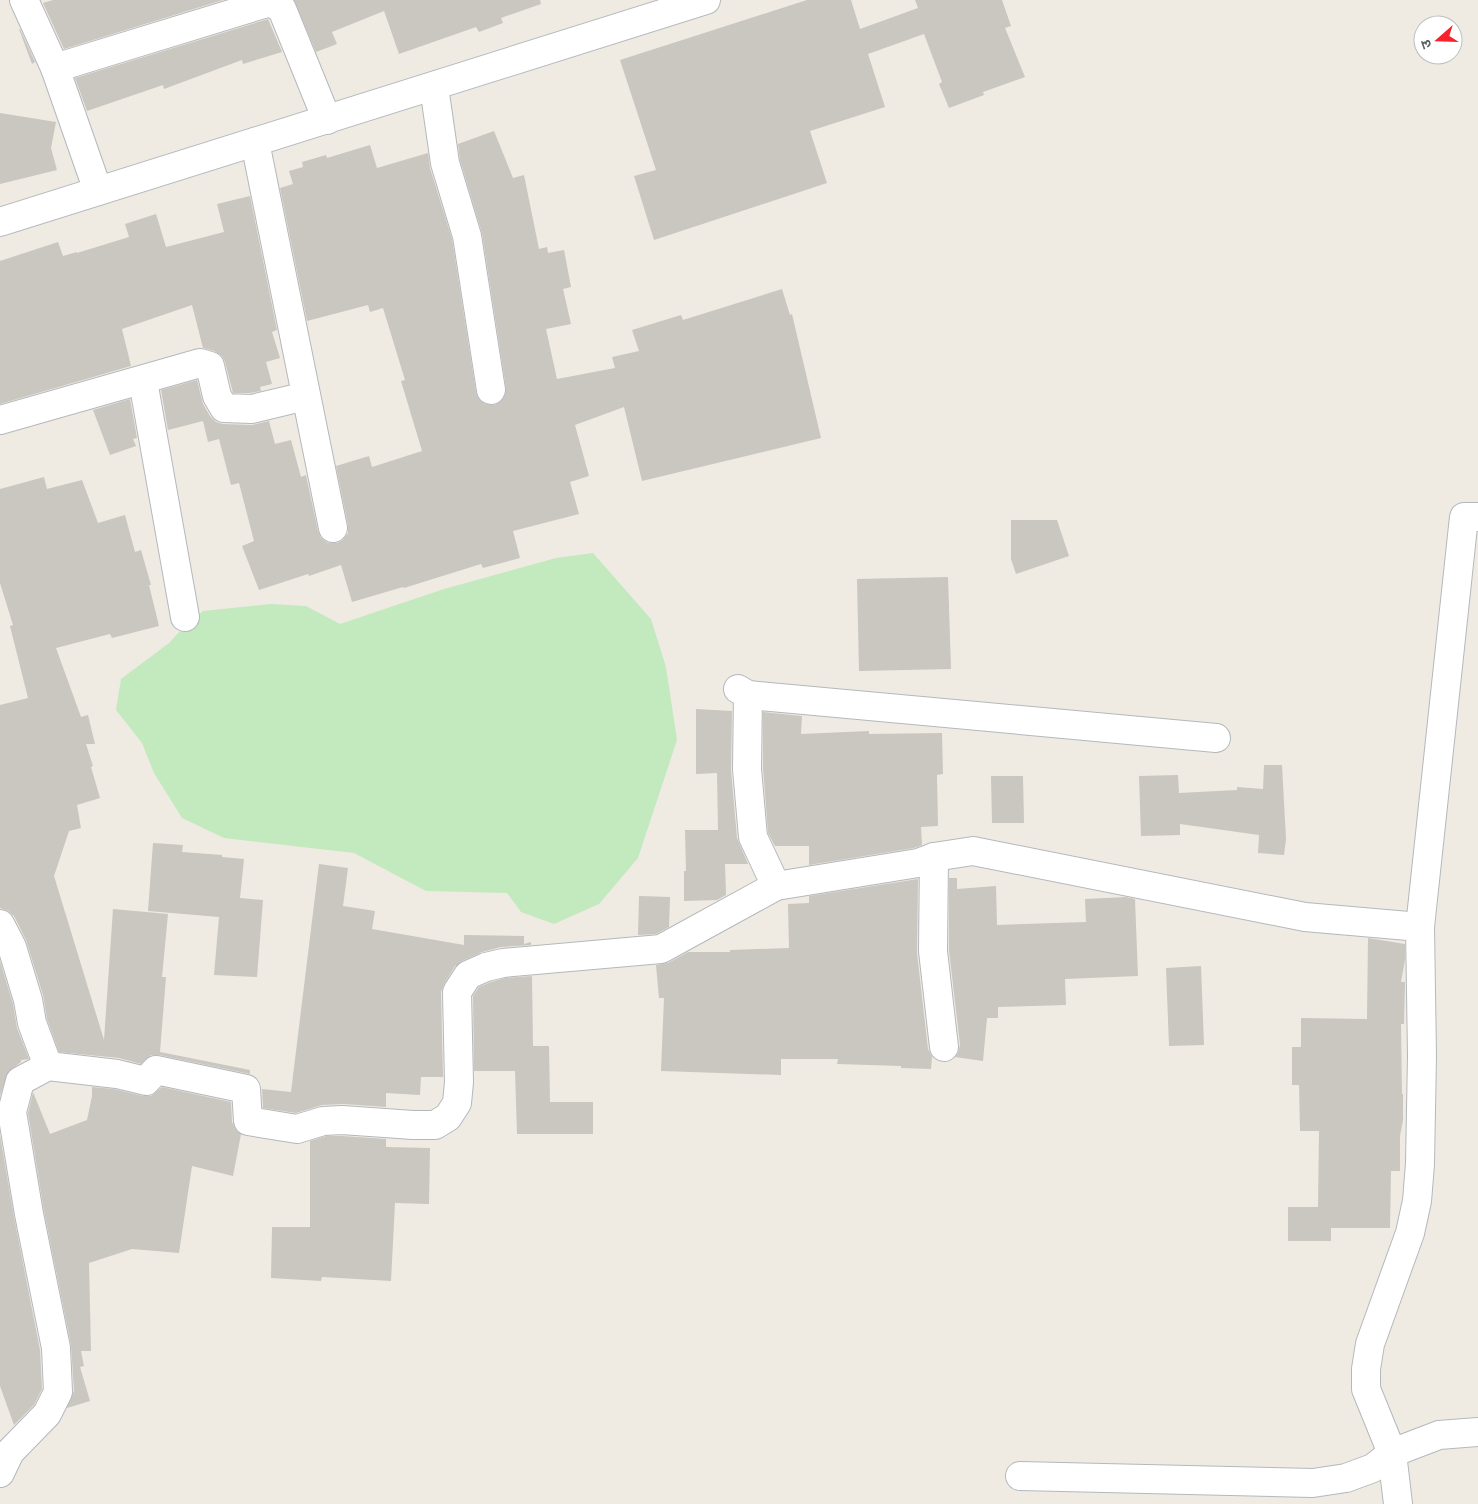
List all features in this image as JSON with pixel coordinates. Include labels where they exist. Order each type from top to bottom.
[{"type":"street","points":[[24,0],[55,68],[98,191]]},
{"type":"street","points":[[0,222],[706,0]]},
{"type":"street","points":[[55,68],[270,2],[282,9],[327,120]]},
{"type":"street","points":[[434,87],[445,163],[467,236],[491,390]]},
{"type":"street","points":[[256,142],[333,528]]},
{"type":"street","points":[[0,420],[143,381],[200,363],[210,366],[218,396],[224,408],[252,409],[306,396]]},
{"type":"street","points":[[143,381],[185,617]]},
{"type":"street","points":[[1398,1504],[1392,1452],[1366,1389],[1366,1369],[1370,1344],[1410,1233],[1417,1201],[1420,1164],[1422,1066],[1420,927],[1464,517],[1478,518]]},
{"type":"street","points":[[776,886],[753,837],[743,692],[1216,738]]},
{"type":"street","points":[[0,1473],[10,1452],[47,1414],[58,1392],[56,1348],[29,1214],[12,1112],[20,1081],[48,1066],[108,1073],[146,1081],[156,1070],[246,1089],[248,1121],[297,1130],[323,1121],[342,1120],[435,1125],[448,1117],[457,1103],[459,1082],[457,992],[468,975],[486,966],[503,963],[661,949],[776,886],[918,863],[934,857],[973,852],[1306,917],[1420,927]]},
{"type":"street","points":[[934,857],[933,951],[944,1048]]},
{"type":"street","points":[[0,924],[12,947],[28,1000],[32,1024],[48,1066]]},
{"type":"street","points":[[1020,1476],[1313,1483],[1346,1478],[1373,1468],[1392,1452],[1439,1435],[1478,1432]]},
{"type":"green space","points":[[593,553],[651,619],[666,667],[677,740],[638,858],[599,904],[554,924],[521,912],[507,893],[426,891],[354,853],[224,838],[182,818],[154,773],[142,743],[116,710],[121,679],[169,643],[203,611],[271,604],[306,606],[340,624],[444,589],[556,558]]},
{"type":"building","points":[[53,0],[223,0],[64,49],[43,3]]},
{"type":"building","points":[[294,0],[540,0],[541,4],[501,18],[503,23],[479,32],[476,27],[399,54],[384,11],[332,32],[337,44],[316,52]]},
{"type":"building","points":[[807,0],[851,0],[860,29],[918,8],[915,0],[1002,0],[1011,26],[1005,28],[1025,77],[983,92],[984,95],[949,108],[939,84],[942,82],[924,34],[868,54],[885,107],[810,131],[827,183],[654,240],[634,176],[656,170],[620,60]]},
{"type":"building","points":[[268,19],[282,52],[243,64],[242,60],[164,89],[163,85],[87,111],[75,78]]},
{"type":"building","points":[[19,29],[35,62],[32,64]]},
{"type":"building","points":[[0,113],[56,122],[51,148],[57,170],[0,184]]},
{"type":"building","points":[[494,131],[513,178],[524,175],[539,249],[547,247],[548,253],[564,250],[571,287],[563,289],[571,324],[546,329],[557,379],[615,368],[612,357],[639,351],[632,330],[681,315],[683,320],[782,289],[790,315],[792,314],[821,438],[642,481],[624,407],[575,425],[589,476],[570,482],[579,514],[513,531],[520,558],[483,568],[481,564],[352,602],[341,565],[259,590],[242,546],[254,541],[239,483],[231,485],[219,439],[208,442],[203,421],[168,430],[161,390],[197,380],[203,404],[216,422],[252,425],[269,421],[275,444],[291,440],[301,477],[306,475],[321,538],[328,543],[337,543],[343,540],[348,533],[348,525],[336,466],[369,456],[372,467],[422,451],[401,381],[405,380],[383,308],[370,312],[368,305],[307,321],[280,188],[293,184],[289,171],[303,167],[302,162],[326,155],[327,158],[370,145],[377,168],[428,153],[430,168],[452,239],[476,392],[479,399],[485,404],[494,405],[505,396],[506,388],[482,233],[460,160],[458,144]]},
{"type":"building","points":[[250,196],[277,330],[272,332],[280,358],[266,362],[272,384],[260,387],[261,391],[233,393],[222,356],[214,351],[203,348],[192,305],[122,329],[131,366],[0,404],[0,261],[58,242],[63,256],[77,253],[129,237],[125,224],[156,214],[166,247],[224,232],[217,204]]},
{"type":"building","points":[[130,399],[137,438],[133,439],[136,446],[110,455],[93,410]]},
{"type":"building","points":[[44,477],[47,489],[82,480],[98,523],[125,515],[135,552],[141,550],[151,585],[149,585],[159,626],[112,638],[110,634],[56,648],[81,717],[88,715],[95,744],[86,744],[100,798],[77,805],[81,828],[69,831],[54,876],[104,1040],[113,909],[168,914],[162,977],[166,977],[160,1052],[250,1070],[250,1074],[159,1055],[151,1055],[141,1064],[119,1058],[59,1052],[47,1019],[43,995],[26,940],[14,916],[0,908],[0,705],[28,698],[10,626],[13,625],[0,583],[0,489]]},
{"type":"building","points":[[1011,520],[1057,520],[1069,556],[1016,574],[1011,559]]},
{"type":"building","points":[[948,577],[951,669],[859,671],[857,579]]},
{"type":"building","points":[[696,709],[732,711],[731,770],[737,838],[748,864],[725,864],[726,895],[717,900],[684,901],[684,871],[686,871],[685,830],[718,830],[717,773],[696,774]]},
{"type":"building","points":[[763,712],[802,716],[801,734],[869,731],[869,734],[942,733],[943,774],[937,775],[938,826],[921,827],[922,845],[914,848],[809,865],[809,846],[775,846],[768,833],[763,768]]},
{"type":"building","points":[[1264,765],[1282,765],[1286,839],[1284,855],[1258,853],[1259,835],[1180,824],[1180,835],[1141,836],[1139,776],[1178,775],[1179,793],[1237,790],[1237,787],[1263,789]]},
{"type":"building","points":[[991,776],[1023,776],[1024,823],[992,823]]},
{"type":"building","points":[[153,843],[183,845],[182,852],[222,855],[222,857],[244,859],[240,898],[263,900],[257,977],[214,975],[219,917],[148,911]]},
{"type":"building","points":[[319,864],[348,868],[343,906],[375,911],[372,929],[464,945],[464,935],[524,936],[524,944],[531,942],[531,945],[501,947],[482,952],[455,966],[441,992],[443,1077],[421,1077],[420,1095],[386,1093],[386,1107],[343,1104],[322,1105],[296,1113],[263,1108],[262,1089],[291,1092]]},
{"type":"building","points":[[949,878],[957,878],[957,889],[996,886],[997,925],[1086,922],[1085,899],[1126,897],[1135,899],[1138,976],[1065,979],[1066,1005],[998,1007],[998,1018],[987,1018],[983,1061],[955,1057],[960,1045],[949,950]]},
{"type":"building","points":[[918,879],[917,953],[928,1049],[932,1057],[931,1069],[837,1064],[838,1059],[781,1059],[781,1075],[661,1071],[664,998],[659,998],[656,965],[668,963],[688,952],[730,952],[730,950],[789,948],[788,904],[809,903],[809,896]]},
{"type":"building","points":[[639,896],[670,897],[669,927],[656,934],[638,935]]},
{"type":"building","points":[[1368,938],[1405,944],[1405,960],[1401,982],[1405,982],[1404,1024],[1401,1024],[1403,1120],[1400,1136],[1400,1171],[1391,1171],[1390,1228],[1331,1228],[1331,1241],[1288,1241],[1288,1207],[1318,1207],[1319,1131],[1300,1131],[1299,1085],[1292,1085],[1292,1047],[1301,1047],[1301,1018],[1367,1019]]},
{"type":"building","points":[[0,961],[13,1004],[17,1028],[29,1059],[21,1060],[8,1072],[0,1096]]},
{"type":"building","points":[[1201,966],[1204,1045],[1169,1046],[1166,968]]},
{"type":"building","points":[[532,976],[533,1046],[549,1046],[550,1102],[593,1102],[593,1134],[517,1134],[515,1071],[474,1071],[473,996],[479,987],[491,982],[505,978]]},
{"type":"building","points":[[92,1087],[151,1096],[162,1087],[231,1102],[232,1122],[235,1129],[241,1134],[233,1176],[192,1166],[179,1253],[132,1249],[89,1263],[91,1351],[81,1351],[84,1366],[80,1367],[90,1401],[67,1408],[74,1391],[71,1345],[44,1211],[28,1113],[33,1092],[50,1134],[87,1120]]},
{"type":"building","points":[[0,1135],[40,1350],[42,1389],[34,1405],[14,1425],[0,1386]]},
{"type":"building","points":[[326,1136],[386,1139],[386,1147],[430,1148],[429,1204],[395,1203],[391,1281],[322,1277],[321,1281],[271,1278],[272,1227],[310,1227],[310,1141]]}]
